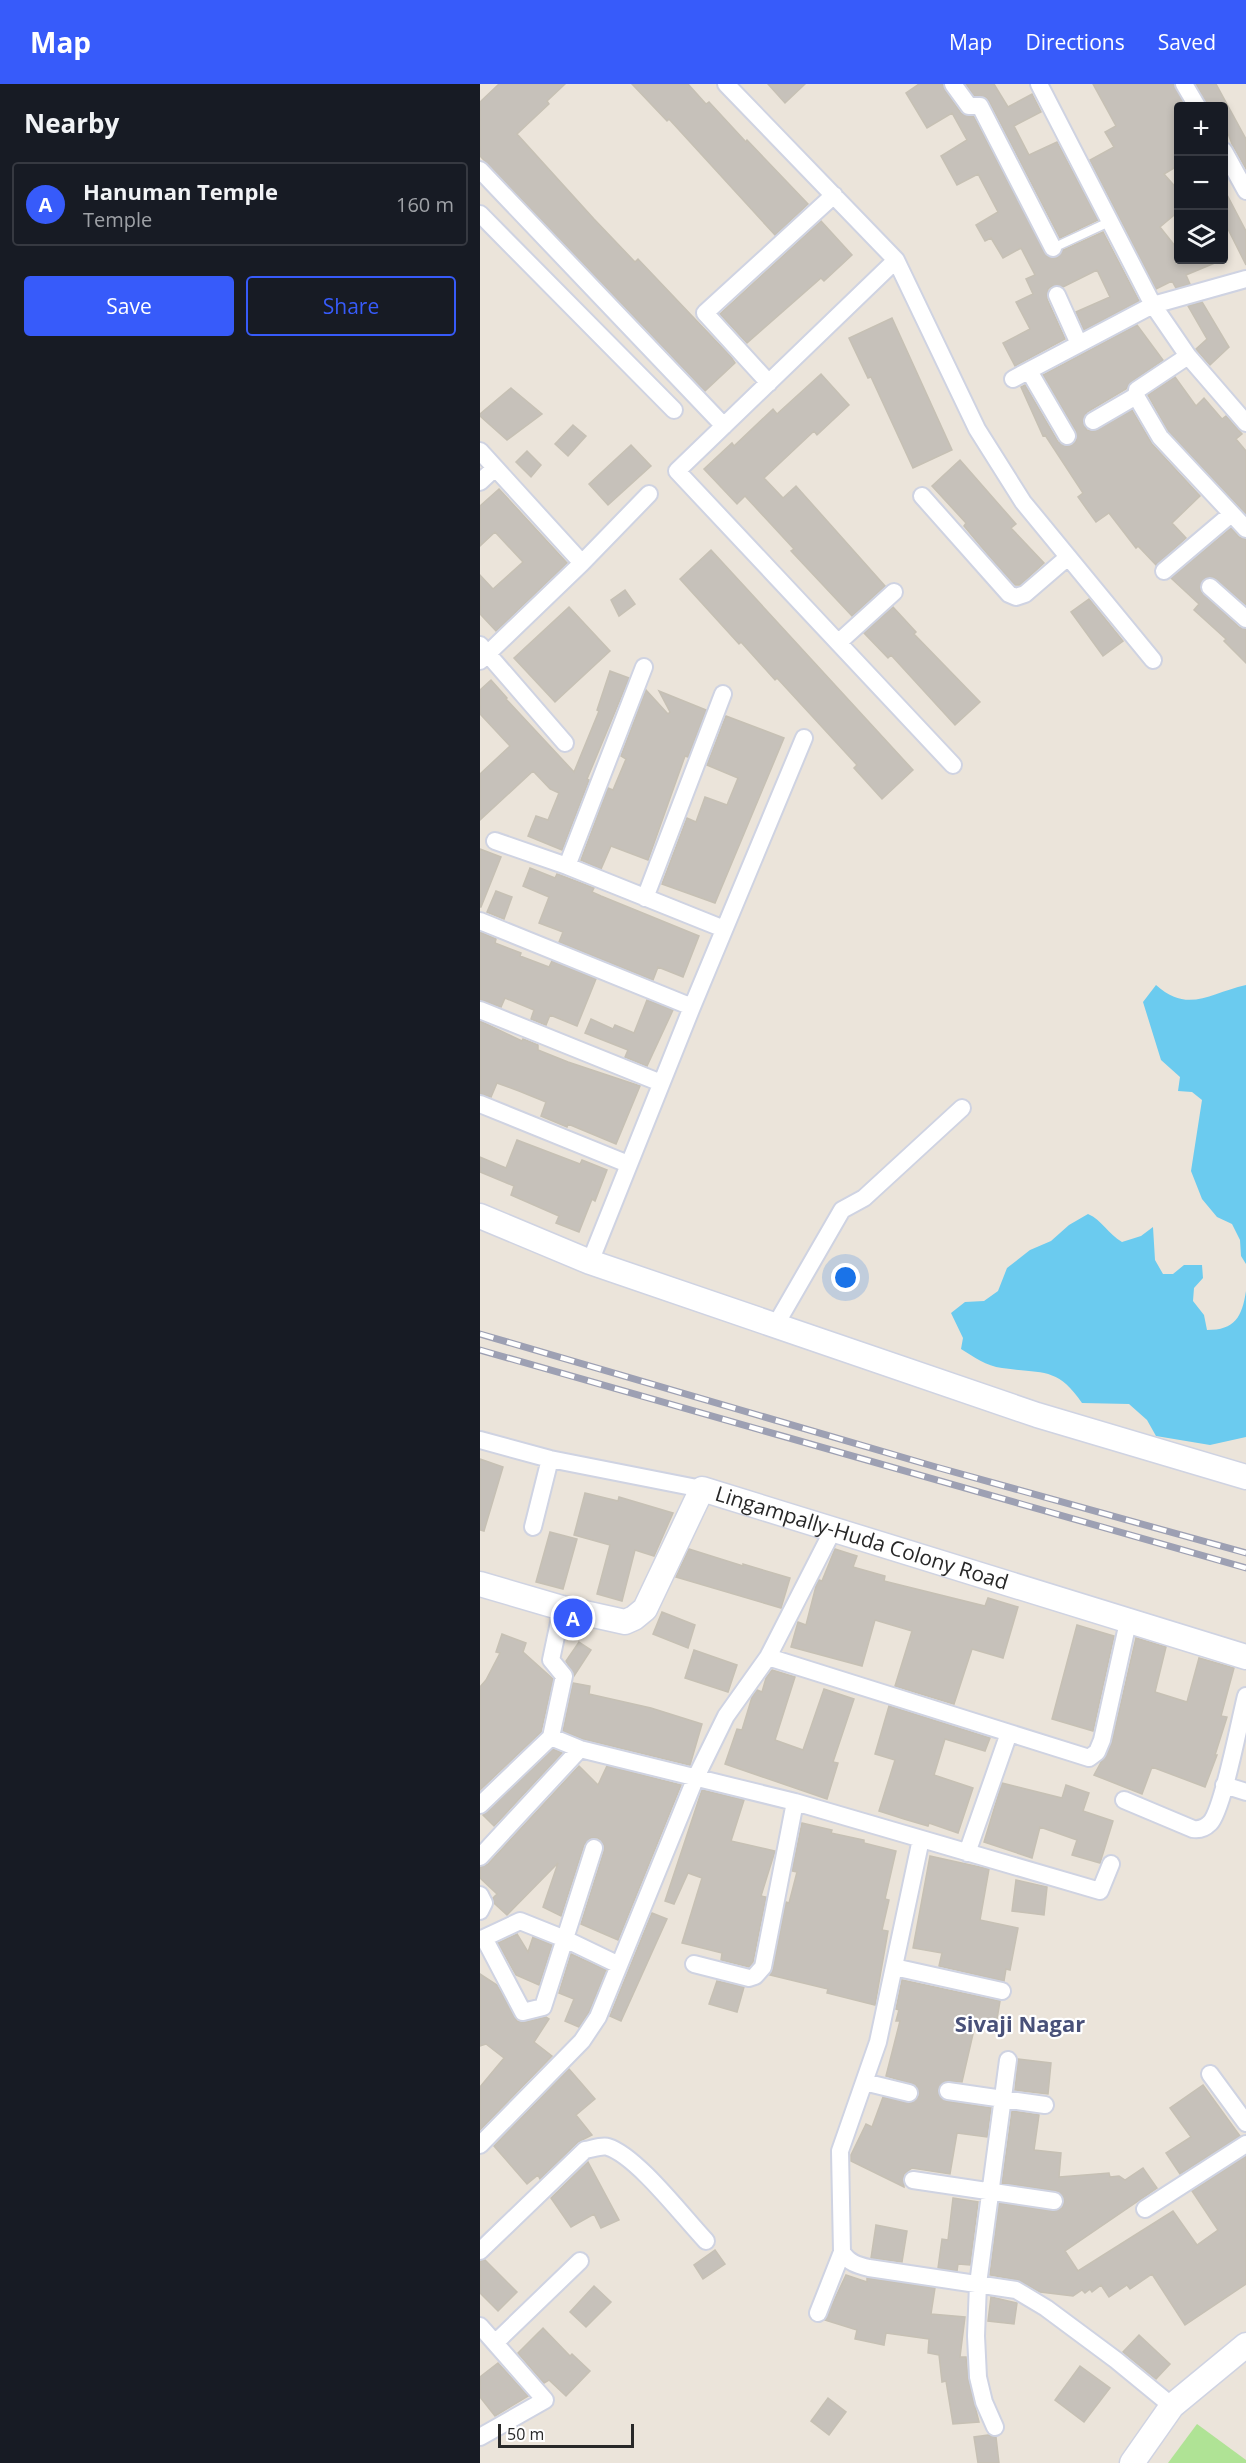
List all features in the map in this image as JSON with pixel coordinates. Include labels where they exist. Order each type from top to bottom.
[{"type":"street","points":[[726,84],[896,260],[977,429],[1023,502],[1153,660]]},
{"type":"street","points":[[953,84],[969,106],[980,106],[1053,248]]},
{"type":"street","points":[[1039,84],[1153,305],[1188,356],[1246,423]]},
{"type":"street","points":[[1184,84],[1195,102]]},
{"type":"street","points":[[1227,156],[1246,191]]},
{"type":"street","points":[[480,170],[724,426]]},
{"type":"street","points":[[769,382],[705,314],[834,195]]},
{"type":"street","points":[[480,214],[674,410]]},
{"type":"street","points":[[896,260],[677,471],[953,765]]},
{"type":"street","points":[[1013,379],[1153,305],[1246,279]]},
{"type":"street","points":[[1057,295],[1079,344]]},
{"type":"street","points":[[1188,356],[1137,390],[1136,396],[1160,437],[1246,529]]},
{"type":"street","points":[[1029,371],[1067,436]]},
{"type":"street","points":[[1093,421],[1136,396]]},
{"type":"street","points":[[480,451],[582,563]]},
{"type":"street","points":[[480,482],[495,468]]},
{"type":"street","points":[[565,742],[483,653],[582,563],[648,494]]},
{"type":"street","points":[[922,495],[1009,594],[1016,597],[1025,594],[1068,557]]},
{"type":"street","points":[[1164,571],[1230,514]]},
{"type":"street","points":[[1210,587],[1246,619]]},
{"type":"street","points":[[839,642],[894,592]]},
{"type":"street","points":[[567,866],[644,667]]},
{"type":"street","points":[[645,898],[723,694]]},
{"type":"street","points":[[590,1262],[660,1083],[804,738]]},
{"type":"street","points":[[495,841],[567,866],[724,929]]},
{"type":"street","points":[[480,921],[692,1007]]},
{"type":"street","points":[[480,1010],[660,1083]]},
{"type":"street","points":[[480,1104],[628,1164]]},
{"type":"street","points":[[776,1326],[842,1210],[864,1198],[962,1108]]},
{"type":"street","points":[[480,1216],[590,1262],[1037,1415],[1246,1477]]},
{"type":"street","points":[[480,1440],[550,1459],[702,1489]]},
{"type":"street","points":[[533,1527],[550,1459]]},
{"type":"street","name":"Lingampally-Huda Colony Road","points":[[480,1584],[562,1608],[625,1622],[645,1609],[702,1489],[1246,1657]]},
{"type":"street","points":[[480,2145],[582,2041],[598,2017],[696,1778],[726,1716],[768,1657],[834,1528]]},
{"type":"street","points":[[480,1805],[551,1737],[564,1676],[550,1660],[562,1608]]},
{"type":"street","points":[[768,1657],[1089,1758],[1097,1752],[1102,1740],[1128,1622]]},
{"type":"street","points":[[1124,1800],[1199,1830],[1210,1823],[1216,1814],[1246,1696]]},
{"type":"street","points":[[967,1853],[1009,1733]]},
{"type":"street","points":[[551,1737],[580,1749],[795,1802],[1100,1891],[1111,1864]]},
{"type":"street","points":[[480,1857],[580,1749]]},
{"type":"street","points":[[1224,1785],[1246,1792]]},
{"type":"street","points":[[694,1964],[749,1978],[760,1972],[763,1967],[795,1802]]},
{"type":"street","points":[[818,2313],[842,2252],[840,2151],[878,2042],[921,1839]]},
{"type":"street","points":[[594,1848],[565,1939],[543,2007],[523,2012],[482,1938],[519,1921],[565,1939],[619,1965]]},
{"type":"street","points":[[480,1895],[484,1903],[480,1911]]},
{"type":"street","points":[[894,1967],[1002,1991]]},
{"type":"street","points":[[994,2427],[984,2402],[978,2377],[976,2336],[978,2284],[1008,2060]]},
{"type":"street","points":[[1210,2074],[1246,2123]]},
{"type":"street","points":[[864,2082],[909,2093]]},
{"type":"street","points":[[948,2091],[1045,2105]]},
{"type":"street","points":[[1145,2210],[1246,2144]]},
{"type":"street","points":[[480,2251],[585,2150],[606,2146],[621,2153],[645,2174],[706,2241]]},
{"type":"street","points":[[913,2180],[1054,2201]]},
{"type":"street","points":[[842,2252],[847,2260],[862,2267],[1016,2290],[1028,2296],[1116,2360],[1172,2406]]},
{"type":"street","points":[[495,2343],[580,2261]]},
{"type":"street","points":[[480,2326],[545,2400],[480,2437]]},
{"type":"street","points":[[1132,2463],[1172,2406],[1246,2345]]},
{"type":"lane","points":[[1053,248],[1109,222]]},
{"type":"green space","points":[[1197,2424],[1246,2460],[1246,2463],[1168,2463]]},
{"type":"water","points":[[1156,985],[1168,994],[1189,1000],[1200,999],[1246,985],[1246,1264],[1241,1256],[1240,1240],[1232,1224],[1217,1217],[1202,1199],[1191,1171],[1202,1100],[1192,1092],[1178,1091],[1180,1077],[1161,1060],[1143,1002]]},
{"type":"water","points":[[1088,1214],[1122,1242],[1141,1236],[1153,1227],[1155,1260],[1163,1274],[1173,1274],[1184,1265],[1202,1265],[1203,1278],[1194,1288],[1193,1301],[1204,1315],[1207,1330],[1224,1328],[1236,1320],[1246,1291],[1246,1437],[1210,1445],[1156,1436],[1147,1420],[1129,1404],[1082,1403],[1065,1383],[1056,1377],[991,1365],[961,1349],[963,1338],[951,1313],[965,1302],[984,1301],[998,1291],[1007,1268],[1030,1250],[1051,1241],[1069,1225]]},
{"type":"building","points":[[499,84],[565,84],[547,101],[549,104],[517,134],[635,262],[638,259],[731,357],[735,363],[705,391],[480,156],[480,102]]},
{"type":"building","points":[[632,84],[688,84],[706,104],[709,102],[746,142],[747,140],[808,204],[775,235],[669,119],[667,121]]},
{"type":"building","points":[[768,84],[805,84],[785,103]]},
{"type":"building","points":[[919,84],[943,84],[961,113],[974,117],[1047,256],[1057,258],[1063,250],[1103,232],[1139,301],[1084,330],[1076,312],[1110,297],[1097,270],[1063,287],[1052,286],[1048,289],[1047,299],[1065,339],[1015,366],[1003,343],[1030,329],[1016,302],[1033,294],[1026,279],[1035,275],[1021,248],[1003,258],[991,238],[985,241],[976,225],[998,212],[978,174],[957,185],[941,156],[967,140],[952,113],[927,128],[906,93]]},
{"type":"building","points":[[966,84],[994,84],[1008,107],[1032,94],[1041,112],[1014,126],[1029,155],[1057,142],[1098,220],[1060,238],[989,101],[985,97],[974,96]]},
{"type":"building","points":[[1093,84],[1174,84],[1183,102],[1174,102],[1174,168],[1164,174],[1174,185],[1174,215],[1160,227],[1174,245],[1174,264],[1212,264],[1186,275],[1190,284],[1176,288],[1172,281],[1156,289],[1090,160],[1114,147],[1105,132],[1116,126]]},
{"type":"building","points":[[1196,84],[1216,84],[1226,102],[1205,102]]},
{"type":"building","points":[[1228,106],[1246,139],[1246,169],[1228,134]]},
{"type":"building","points":[[1228,197],[1246,231],[1246,265],[1228,229]]},
{"type":"building","points":[[821,221],[852,255],[824,281],[821,278],[747,343],[720,314]]},
{"type":"building","points":[[1202,302],[1229,347],[1210,365],[1196,349],[1207,339],[1188,306]]},
{"type":"building","points":[[892,318],[952,450],[913,468],[871,377],[868,378],[849,338]]},
{"type":"building","points":[[1137,325],[1163,360],[1131,382],[1126,389],[1087,412],[1083,422],[1087,430],[1094,431],[1132,410],[1152,444],[1200,496],[1172,523],[1186,538],[1156,565],[1138,546],[1136,548],[1109,513],[1096,522],[1078,497],[1083,493],[1045,435],[1043,436],[1021,387],[1025,385],[1058,442],[1066,446],[1072,445],[1076,441],[1076,431],[1043,375]]},
{"type":"building","points":[[821,374],[849,405],[817,435],[814,431],[764,478],[783,498],[796,486],[885,586],[852,616],[791,551],[794,549],[745,496],[737,504],[704,469],[732,443],[734,446],[773,409],[777,414]]},
{"type":"building","points":[[1175,377],[1196,406],[1204,398],[1222,419],[1226,416],[1242,434],[1236,439],[1246,451],[1246,514],[1168,431],[1148,395]]},
{"type":"building","points":[[511,388],[542,414],[507,440],[480,414]]},
{"type":"building","points":[[573,425],[586,436],[568,456],[555,444]]},
{"type":"building","points":[[631,445],[651,466],[608,505],[589,484]]},
{"type":"building","points":[[527,451],[541,465],[531,477],[516,462]]},
{"type":"building","points":[[960,460],[1016,524],[1011,528],[1044,563],[1020,585],[1015,585],[995,563],[964,526],[966,523],[932,486]]},
{"type":"building","points":[[499,489],[567,563],[496,631],[480,614],[480,575],[493,589],[523,562],[495,532],[480,546],[480,506]]},
{"type":"building","points":[[1231,528],[1239,537],[1246,539],[1246,605],[1213,577],[1203,580],[1200,590],[1239,627],[1246,629],[1246,663],[1224,641],[1226,639],[1194,610],[1199,604],[1171,578]]},
{"type":"building","points":[[711,550],[913,770],[882,799],[854,768],[857,765],[777,678],[775,680],[741,642],[739,644],[680,579]]},
{"type":"building","points":[[625,590],[635,604],[619,616],[611,600]]},
{"type":"building","points":[[1089,599],[1123,641],[1103,656],[1071,612]]},
{"type":"building","points":[[569,607],[610,651],[555,702],[514,658]]},
{"type":"building","points":[[893,607],[916,632],[914,634],[980,702],[955,725],[891,655],[888,658],[864,633]]},
{"type":"building","points":[[610,671],[629,678],[587,779],[589,780],[562,850],[528,836],[536,816],[548,820],[559,793],[550,789],[533,771],[480,820],[480,774],[510,746],[480,714],[480,690],[491,680],[574,772],[599,711],[597,710]]},
{"type":"building","points":[[646,690],[668,714],[670,712],[659,691],[706,710],[688,757],[685,756],[648,860],[611,846],[601,869],[581,860],[608,788],[613,790],[626,759],[621,756]]},
{"type":"building","points":[[726,716],[784,738],[715,903],[662,884],[687,818],[696,822],[705,797],[727,805],[738,778],[707,765]]},
{"type":"building","points":[[480,849],[501,857],[481,907],[480,907]]},
{"type":"building","points":[[530,868],[555,878],[557,874],[594,888],[592,892],[699,936],[683,977],[658,967],[653,980],[559,942],[563,932],[539,923],[549,897],[523,886]]},
{"type":"building","points":[[496,891],[512,897],[504,919],[487,912]]},
{"type":"building","points":[[480,932],[496,939],[495,943],[521,953],[520,956],[549,967],[552,961],[596,979],[577,1026],[550,1015],[546,1025],[531,1019],[534,1010],[505,998],[501,1007],[480,1000]]},
{"type":"building","points":[[647,1000],[673,1010],[647,1066],[625,1057],[628,1050],[585,1033],[591,1019],[613,1029],[615,1025],[634,1033]]},
{"type":"building","points":[[480,1021],[522,1041],[523,1039],[538,1045],[538,1050],[640,1086],[616,1144],[568,1124],[567,1127],[541,1116],[546,1102],[519,1091],[497,1083],[491,1097],[480,1094]]},
{"type":"building","points":[[517,1140],[580,1164],[582,1160],[607,1170],[595,1201],[592,1199],[579,1232],[556,1223],[559,1216],[511,1195],[514,1186],[480,1172],[480,1157],[506,1168]]},
{"type":"building","points":[[480,1459],[503,1467],[484,1531],[480,1530]]},
{"type":"building","points":[[585,1493],[618,1501],[619,1497],[673,1513],[654,1556],[635,1550],[622,1601],[597,1594],[610,1545],[574,1535]]},
{"type":"building","points":[[550,1532],[577,1539],[563,1589],[536,1582]]},
{"type":"building","points":[[689,1549],[790,1578],[781,1608],[676,1577]]},
{"type":"building","points":[[835,1549],[857,1556],[853,1567],[885,1576],[884,1581],[985,1606],[988,1598],[1018,1607],[1003,1658],[972,1649],[954,1704],[895,1686],[912,1631],[875,1620],[862,1666],[791,1647],[798,1622],[806,1625],[816,1586],[819,1580],[822,1581]]},
{"type":"building","points":[[662,1612],[695,1625],[688,1648],[653,1634]]},
{"type":"building","points":[[1077,1625],[1114,1636],[1093,1731],[1052,1719]]},
{"type":"building","points":[[502,1634],[526,1643],[523,1652],[553,1679],[541,1732],[480,1790],[480,1687],[500,1653],[496,1652]]},
{"type":"building","points":[[1136,1638],[1166,1647],[1155,1692],[1187,1702],[1199,1658],[1234,1668],[1221,1716],[1227,1717],[1215,1755],[1217,1755],[1205,1787],[1152,1767],[1142,1794],[1094,1775],[1112,1742]]},
{"type":"building","points":[[579,1642],[591,1650],[574,1676],[566,1661]]},
{"type":"building","points":[[694,1650],[737,1665],[728,1692],[685,1678]]},
{"type":"building","points":[[772,1670],[795,1677],[775,1740],[803,1750],[824,1689],[854,1699],[833,1762],[838,1763],[827,1799],[725,1764],[737,1729],[742,1730],[752,1697],[757,1690],[762,1692],[766,1678]]},
{"type":"building","points":[[573,1683],[590,1686],[589,1694],[651,1708],[702,1724],[690,1765],[583,1739],[563,1731]]},
{"type":"building","points":[[889,1706],[990,1738],[985,1751],[945,1739],[934,1775],[973,1788],[958,1833],[929,1823],[928,1826],[879,1811],[895,1760],[875,1754]]},
{"type":"building","points":[[553,1749],[562,1753],[494,1826],[483,1815]]},
{"type":"building","points":[[579,1766],[598,1785],[607,1766],[681,1785],[618,1940],[581,1924],[604,1851],[604,1845],[598,1838],[591,1838],[584,1845],[561,1916],[543,1907],[558,1863],[507,1915],[494,1903],[493,1898],[497,1894],[480,1878],[480,1867],[488,1864]]},
{"type":"building","points":[[1002,1783],[1062,1798],[1066,1785],[1089,1793],[1083,1811],[1113,1821],[1100,1863],[1072,1855],[1077,1840],[1040,1827],[1032,1858],[984,1842]]},
{"type":"building","points":[[702,1790],[744,1800],[731,1841],[775,1851],[761,1896],[766,1897],[753,1962],[749,1967],[721,1960],[722,1953],[682,1943],[702,1878],[688,1873],[674,1904],[665,1901]]},
{"type":"building","points":[[802,1823],[832,1830],[831,1833],[864,1840],[864,1843],[896,1851],[885,1899],[889,1900],[882,1930],[888,1931],[875,2005],[827,1993],[828,1989],[770,1975],[786,1902],[789,1903],[797,1872],[792,1871]]},
{"type":"building","points":[[930,1856],[989,1869],[980,1920],[1018,1928],[1010,1970],[1006,1969],[1004,1981],[939,1966],[942,1953],[913,1948]]},
{"type":"building","points":[[1016,1880],[1047,1887],[1044,1915],[1012,1911]]},
{"type":"building","points":[[652,1913],[667,1919],[621,2021],[610,2016]]},
{"type":"building","points":[[517,1934],[528,1952],[533,1937],[552,1945],[539,1985],[516,1975],[498,1943]]},
{"type":"building","points":[[571,1954],[606,1970],[589,2012],[579,2027],[565,2021],[574,1999],[559,1993]]},
{"type":"building","points":[[480,1974],[497,1985],[517,2021],[525,2022],[546,2017],[549,2019],[534,2042],[552,2056],[480,2130],[480,2087],[504,2058],[486,2044],[480,2046]]},
{"type":"building","points":[[902,1980],[1000,2001],[996,2025],[976,2021],[962,2082],[945,2081],[938,2090],[939,2095],[946,2101],[991,2108],[987,2137],[957,2133],[950,2174],[912,2168],[904,2174],[904,2187],[851,2161],[851,2155],[866,2124],[872,2127],[883,2097],[911,2103],[919,2096],[916,2085],[886,2076],[900,2021],[896,2021],[899,2010],[896,2009]]},
{"type":"building","points":[[717,1981],[744,1987],[737,2012],[709,2004]]},
{"type":"building","points":[[1018,2059],[1051,2063],[1048,2094],[1015,2090]]},
{"type":"building","points":[[569,2069],[595,2099],[576,2115],[592,2135],[578,2142],[540,2179],[538,2175],[527,2184],[494,2146]]},
{"type":"building","points":[[1203,2085],[1240,2136],[1180,2174],[1166,2153],[1191,2137],[1170,2108]]},
{"type":"building","points":[[1012,2111],[1039,2115],[1034,2150],[1061,2153],[1059,2177],[1109,2173],[1110,2177],[1119,2176],[1125,2180],[1143,2168],[1157,2188],[1065,2251],[1078,2271],[1173,2211],[1197,2245],[1218,2230],[1192,2191],[1246,2156],[1246,2284],[1185,2325],[1152,2274],[1130,2289],[1127,2285],[1109,2297],[1101,2285],[1092,2292],[1090,2289],[1085,2293],[1082,2290],[1073,2296],[1040,2292],[1018,2280],[990,2275],[999,2203],[1053,2211],[1062,2208],[1064,2202],[1063,2197],[1056,2191],[1002,2183]]},
{"type":"building","points":[[588,2162],[619,2220],[601,2228],[594,2214],[571,2227],[551,2198]]},
{"type":"building","points":[[953,2198],[978,2202],[970,2265],[958,2264],[957,2271],[938,2268],[942,2239],[948,2240]]},
{"type":"building","points":[[876,2225],[907,2231],[902,2262],[871,2258]]},
{"type":"building","points":[[715,2250],[725,2264],[703,2279],[694,2265]]},
{"type":"building","points":[[485,2260],[517,2292],[498,2311],[480,2293],[480,2261]]},
{"type":"building","points":[[846,2275],[867,2282],[867,2278],[935,2288],[931,2314],[965,2317],[960,2357],[966,2357],[968,2379],[979,2422],[953,2424],[946,2381],[942,2382],[939,2355],[928,2353],[929,2339],[886,2333],[884,2345],[855,2339],[857,2330],[825,2320]]},
{"type":"building","points":[[594,2286],[611,2302],[586,2327],[570,2312]]},
{"type":"building","points":[[991,2297],[1017,2303],[1014,2324],[988,2321]]},
{"type":"building","points":[[543,2328],[570,2356],[572,2354],[590,2371],[566,2396],[549,2380],[544,2383],[518,2353]]},
{"type":"building","points":[[1139,2335],[1170,2364],[1156,2379],[1123,2352]]},
{"type":"building","points":[[498,2363],[528,2396],[495,2416],[480,2397],[480,2377]]},
{"type":"building","points":[[1080,2366],[1110,2388],[1084,2422],[1055,2400]]},
{"type":"building","points":[[828,2398],[846,2412],[829,2435],[811,2421]]},
{"type":"building","points":[[988,2435],[996,2437],[999,2463],[978,2463],[974,2437]]},
{"type":"railway","points":[[480,1334],[936,1467],[1246,1553]]},
{"type":"railway","points":[[480,1350],[1246,1568]]},
{"type":"place","name":"Hanuman Temple","points":[[573,1618]]},
{"type":"district","name":"Sivaji Nagar","points":[[1020,2024]]}]
